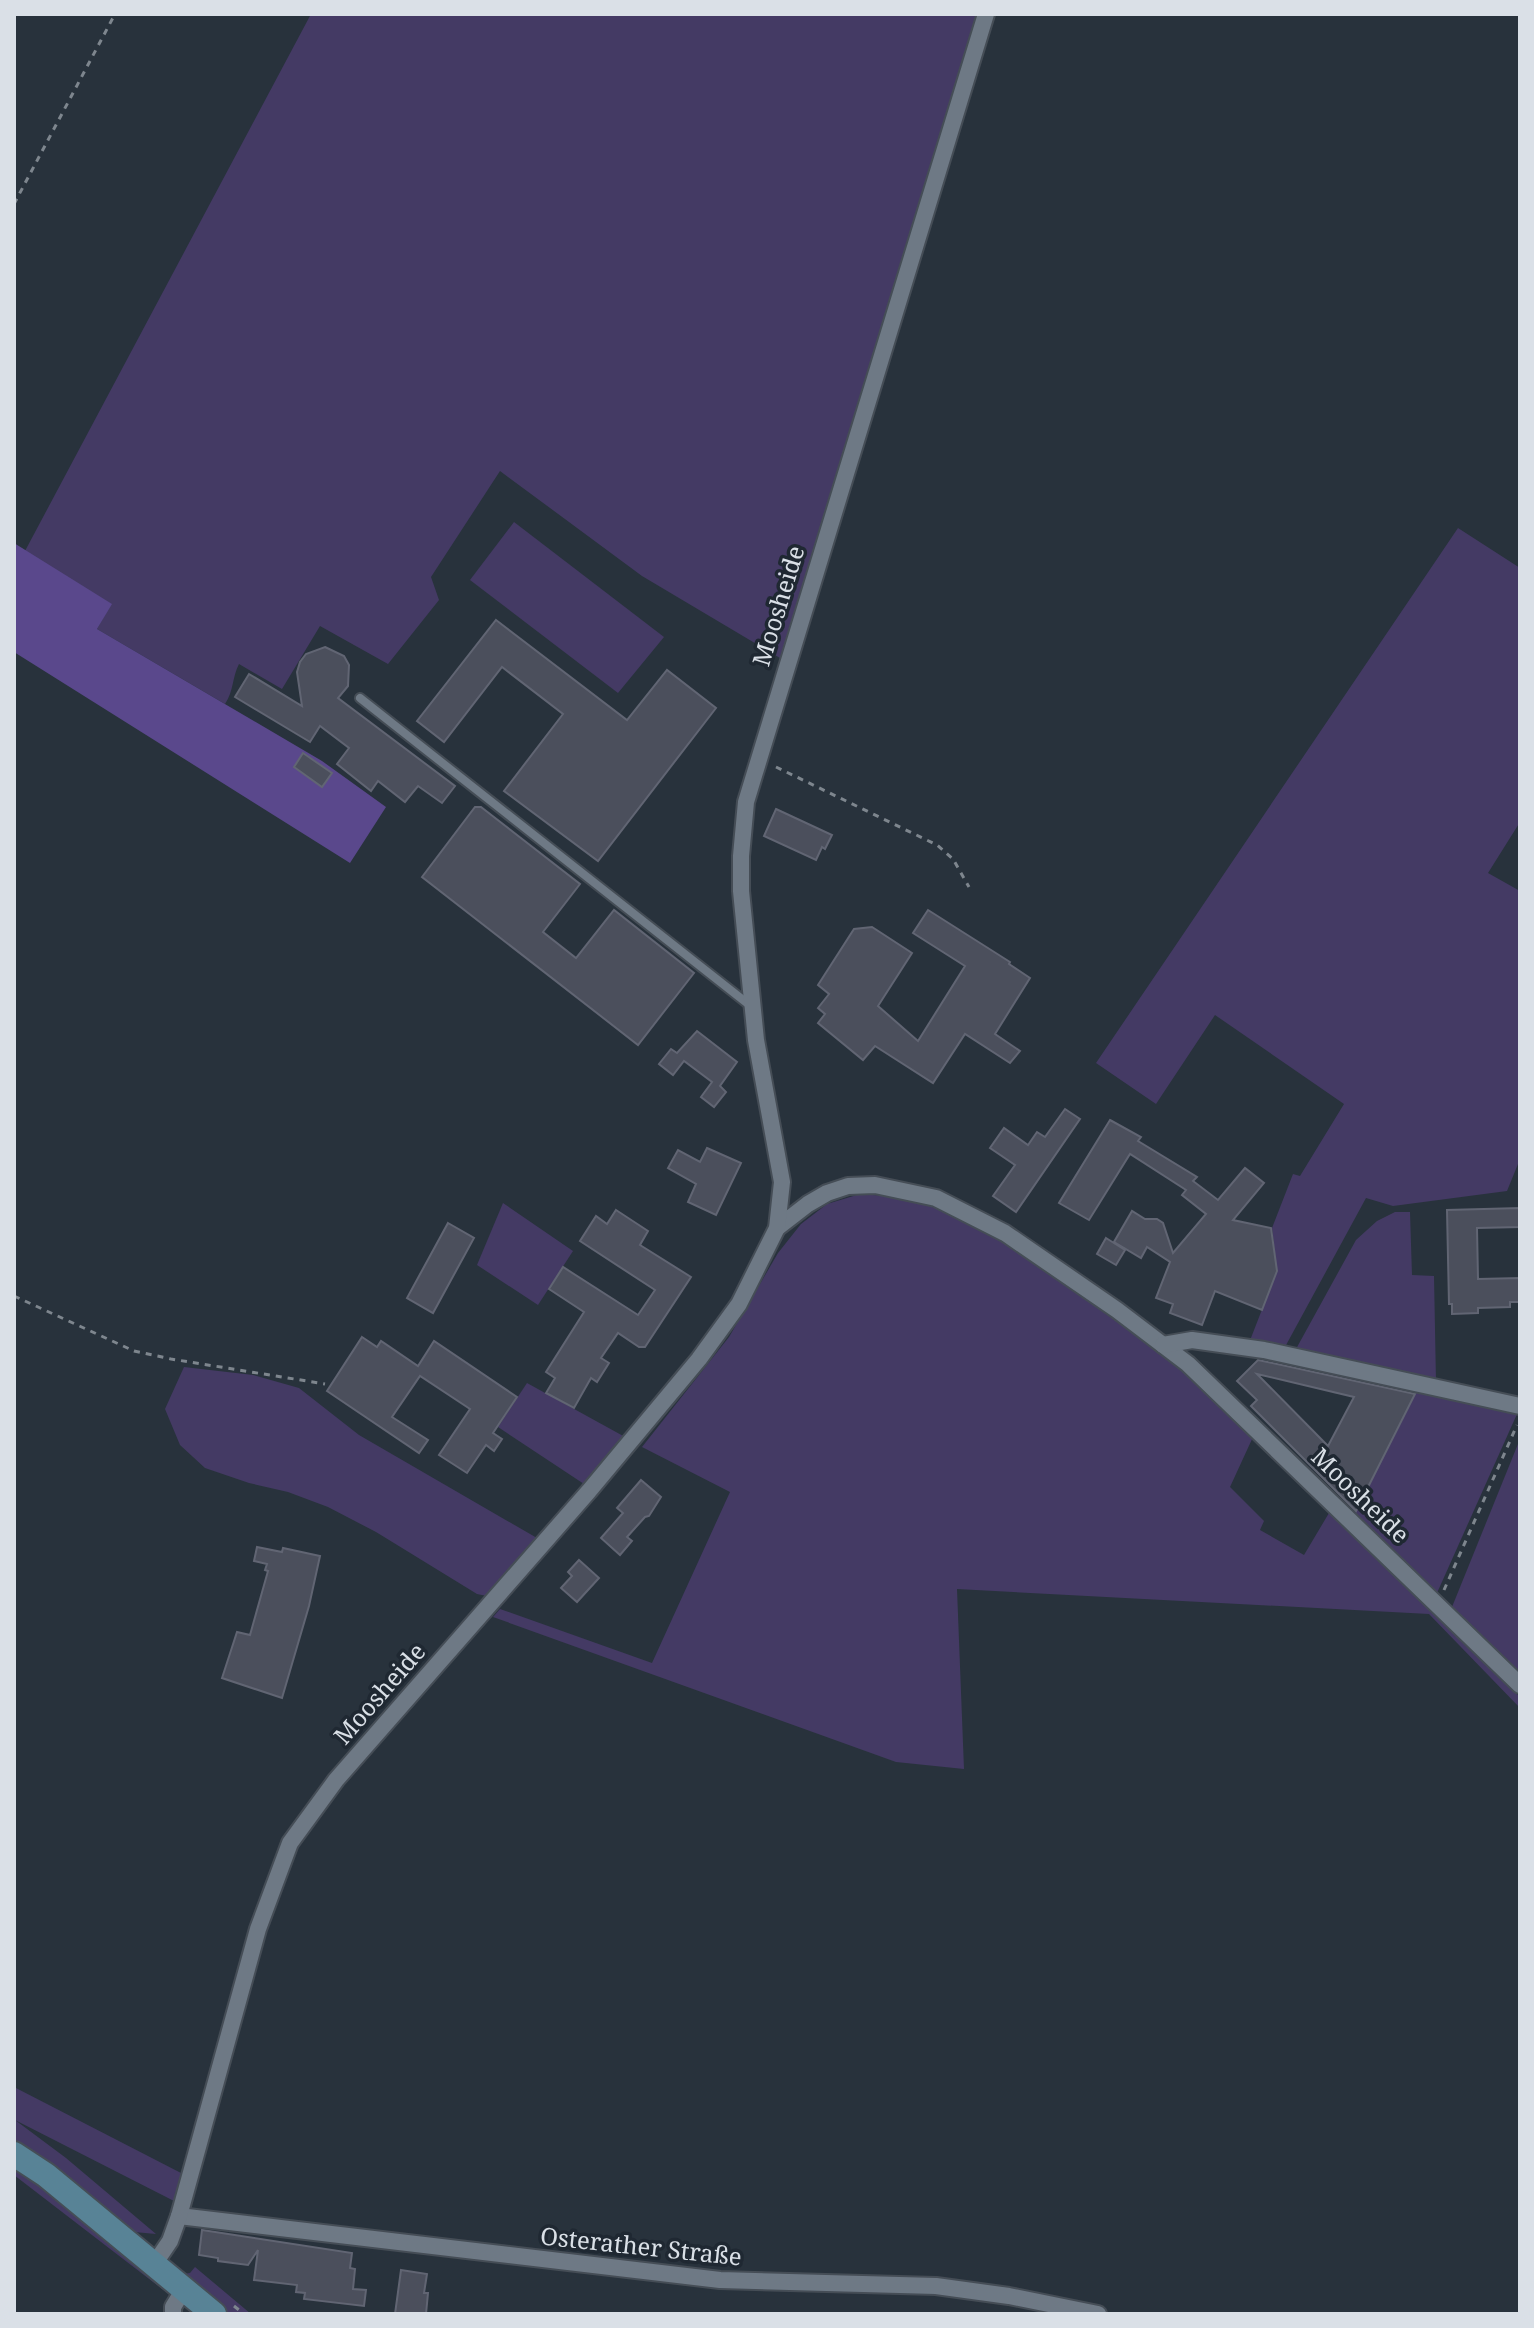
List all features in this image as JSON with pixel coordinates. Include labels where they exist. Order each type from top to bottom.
[{"type":"main road","points":[[14,2154],[46,2175],[214,2314]]},
{"type":"street","name":"Moosheide","points":[[155,2263],[170,2241],[179,2216],[258,1929],[290,1843],[336,1780],[589,1491],[699,1359],[743,1296],[777,1228],[782,1182],[752,1008],[740,868],[746,802],[986,14]]},
{"type":"street","name":"Moosheide","points":[[777,1228],[816,1199],[848,1186],[889,1186],[936,1198],[1005,1233],[1163,1345],[1206,1381],[1520,1685]]},
{"type":"street","points":[[1163,1345],[1192,1340],[1276,1352],[1520,1406]]},
{"type":"street","name":"Osterather Straße","points":[[179,2216],[720,2280],[936,2286],[1009,2296],[1098,2314]]},
{"type":"street","points":[[173,2314],[173,2307],[184,2289]]},
{"type":"lane","points":[[360,698],[752,1008]]},
{"type":"path","points":[[14,204],[115,14]]},
{"type":"path","points":[[757,758],[937,845],[953,859],[969,887]]},
{"type":"path","points":[[14,1296],[117,1345],[143,1353],[325,1384]]},
{"type":"path","points":[[1437,1605],[1520,1418]]},
{"type":"shaded area","points":[[311,14],[980,14],[780,658],[642,576],[500,471],[431,577],[439,600],[388,664],[320,626],[282,689],[239,664],[225,704],[97,629],[111,604],[25,551]]},
{"type":"shaded area","points":[[514,522],[664,637],[618,693],[470,580]]},
{"type":"shaded area","points":[[1458,528],[1520,568],[1520,822],[1488,873],[1520,891],[1520,1159],[1507,1191],[1393,1206],[1366,1198],[1285,1347],[1249,1343],[1277,1271],[1272,1228],[1293,1174],[1300,1176],[1344,1104],[1215,1015],[1156,1104],[1096,1063]]},
{"type":"shaded area","points":[[14,543],[112,604],[97,629],[322,761],[386,807],[350,863],[14,652]]},
{"type":"shaded area","points":[[860,1194],[900,1197],[945,1211],[995,1237],[1190,1376],[1253,1437],[1230,1487],[1264,1521],[1260,1530],[1304,1555],[1329,1513],[1520,1697],[1520,1708],[1429,1614],[957,1589],[964,1769],[896,1762],[493,1617],[500,1609],[652,1663],[730,1492],[642,1447],[729,1337],[778,1253],[801,1224],[827,1204]]},
{"type":"shaded area","points":[[503,1203],[573,1251],[538,1305],[477,1265]]},
{"type":"shaded area","points":[[1395,1212],[1410,1212],[1412,1275],[1434,1276],[1436,1382],[1296,1349],[1356,1240],[1377,1221]]},
{"type":"shaded area","points":[[184,1367],[253,1375],[299,1388],[359,1435],[537,1538],[487,1596],[477,1594],[376,1532],[328,1507],[205,1468],[180,1445],[165,1409]]},
{"type":"shaded area","points":[[527,1383],[625,1437],[584,1484],[498,1427]]},
{"type":"shaded area","points":[[1417,1390],[1517,1414],[1437,1593],[1354,1513]]},
{"type":"shaded area","points":[[1520,1439],[1520,1672],[1452,1607]]},
{"type":"shaded area","points":[[14,2087],[181,2173],[174,2201],[15,2120],[66,2158],[156,2234],[134,2232],[14,2141]]},
{"type":"shaded area","points":[[14,2165],[165,2286],[170,2295],[14,2175]]},
{"type":"shaded area","points":[[195,2267],[251,2314],[229,2314],[183,2274],[190,2273]]},
{"type":"building","points":[[496,620],[627,720],[667,670],[716,708],[598,861],[504,791],[563,714],[502,667],[444,742],[417,721]]},
{"type":"building","points":[[325,647],[344,656],[349,665],[348,686],[338,698],[455,786],[442,803],[418,786],[405,802],[378,781],[371,791],[337,764],[349,748],[320,726],[310,742],[235,697],[249,674],[302,706],[297,672],[300,662],[306,654]]},
{"type":"building","points":[[303,753],[332,773],[322,787],[294,767]]},
{"type":"building","points":[[475,807],[481,807],[580,884],[543,932],[576,958],[614,910],[694,973],[638,1045],[422,877]]},
{"type":"building","points":[[776,809],[832,835],[816,860],[764,836]]},
{"type":"building","points":[[928,910],[1030,978],[995,1034],[1020,1051],[1010,1063],[965,1034],[933,1083],[875,1046],[863,1060],[818,1023],[825,1014],[818,1008],[829,994],[818,985],[854,929],[872,927],[912,953],[878,1006],[918,1041],[965,966],[913,933]]},
{"type":"building","points":[[697,1031],[737,1062],[720,1086],[726,1092],[714,1107],[701,1097],[712,1082],[684,1061],[673,1075],[659,1064],[671,1049],[677,1053]]},
{"type":"building","points":[[1065,1109],[1080,1119],[1016,1212],[993,1196],[1015,1165],[990,1148],[1004,1128],[1028,1145],[1037,1132],[1045,1137]]},
{"type":"building","points":[[1110,1120],[1141,1137],[1138,1141],[1197,1177],[1193,1181],[1218,1200],[1245,1168],[1264,1183],[1233,1220],[1271,1228],[1277,1271],[1262,1310],[1215,1291],[1202,1325],[1170,1313],[1173,1304],[1156,1298],[1170,1262],[1147,1247],[1141,1258],[1114,1242],[1132,1211],[1145,1219],[1157,1219],[1163,1223],[1173,1253],[1206,1214],[1182,1195],[1186,1190],[1130,1154],[1089,1220],[1059,1203]]},
{"type":"building","points":[[707,1148],[741,1163],[716,1215],[688,1202],[696,1184],[668,1168],[678,1150],[700,1162]]},
{"type":"building","points":[[1520,1208],[1520,1227],[1477,1228],[1478,1279],[1520,1278],[1520,1302],[1510,1302],[1510,1307],[1478,1308],[1478,1313],[1452,1314],[1452,1304],[1449,1304],[1447,1210]]},
{"type":"building","points":[[616,1210],[648,1231],[640,1245],[691,1277],[645,1347],[639,1347],[618,1333],[601,1358],[609,1363],[597,1382],[591,1378],[574,1408],[546,1393],[555,1378],[546,1372],[584,1312],[549,1289],[563,1267],[638,1315],[655,1290],[580,1241],[596,1216],[607,1224]]},
{"type":"building","points":[[448,1223],[474,1238],[433,1313],[407,1298]]},
{"type":"building","points":[[1106,1238],[1125,1250],[1116,1265],[1097,1254]]},
{"type":"building","points":[[362,1337],[377,1347],[381,1341],[418,1366],[434,1341],[517,1397],[493,1433],[502,1439],[494,1451],[486,1445],[467,1473],[439,1455],[470,1409],[420,1376],[392,1417],[428,1440],[419,1453],[327,1391]]},
{"type":"building","points":[[1258,1360],[1415,1394],[1356,1511],[1251,1406],[1257,1400],[1237,1381]],"holes":[[[1257,1374],[1354,1397],[1328,1446]]]},
{"type":"building","points":[[641,1480],[661,1497],[649,1516],[627,1537],[632,1541],[620,1555],[601,1538],[623,1513],[617,1508]]},
{"type":"building","points":[[257,1547],[282,1552],[283,1548],[320,1556],[282,1698],[222,1678],[237,1632],[250,1635],[268,1571],[265,1570],[267,1564],[254,1561]]},
{"type":"building","points":[[579,1560],[599,1578],[577,1602],[561,1588],[572,1576],[568,1572]]},
{"type":"building","points":[[202,2230],[352,2253],[350,2268],[355,2269],[353,2289],[366,2290],[364,2306],[304,2299],[305,2293],[296,2292],[297,2285],[254,2280],[258,2250],[248,2265],[199,2255]]},
{"type":"building","points":[[401,2270],[427,2274],[424,2293],[428,2293],[426,2314],[395,2314]]}]
